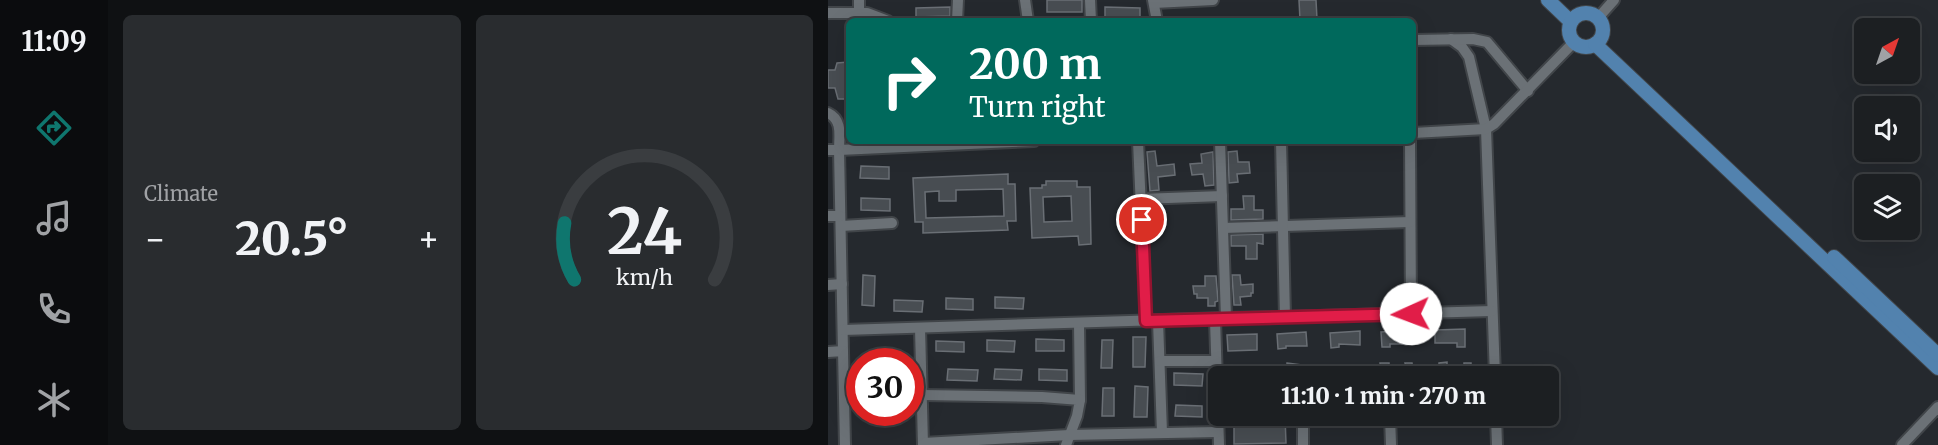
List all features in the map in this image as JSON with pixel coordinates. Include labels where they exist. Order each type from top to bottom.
[{"type":"main road","points":[[1548,0],[1574,18]]},
{"type":"main road","points":[[1561,0],[1574,18]]},
{"type":"main road","points":[[1590,13],[1598,18],[1602,27],[1598,41],[1586,47],[1574,42],[1569,29],[1574,18],[1590,13]]},
{"type":"main road","points":[[1598,41],[1938,355]]},
{"type":"main road","points":[[1598,41],[1938,368]]},
{"type":"street","points":[[859,0],[859,13]]},
{"type":"street","points":[[957,18],[958,0]]},
{"type":"street","points":[[1025,0],[1028,18]]},
{"type":"street","points":[[1089,0],[1091,18]]},
{"type":"street","points":[[1157,18],[1154,2],[1213,0]]},
{"type":"street","points":[[1598,18],[1614,0]]},
{"type":"street","points":[[828,14],[859,13],[877,18]]},
{"type":"street","points":[[1451,39],[1462,47],[1469,57],[1486,129],[1495,366]]},
{"type":"street","points":[[1416,40],[1473,39],[1486,42],[1528,91]]},
{"type":"street","points":[[1416,133],[1486,129],[1500,120],[1574,42]]},
{"type":"street","points":[[828,113],[836,118],[839,124],[834,150],[841,221],[845,445]]},
{"type":"street","points":[[834,150],[866,145],[908,144]]},
{"type":"street","points":[[1138,144],[1146,321]]},
{"type":"street","points":[[1216,366],[1223,228],[1220,144]]},
{"type":"street","points":[[1281,144],[1285,317]]},
{"type":"street","points":[[1410,144],[1411,314]]},
{"type":"street","points":[[1141,199],[1222,196]]},
{"type":"street","points":[[828,216],[841,221],[892,223]]},
{"type":"street","points":[[1223,228],[1410,222]]},
{"type":"street","points":[[828,285],[842,284]]},
{"type":"street","points":[[843,330],[1492,311]]},
{"type":"street","points":[[1158,321],[1162,433]]},
{"type":"street","points":[[1067,440],[1077,416],[1080,400],[1079,324]]},
{"type":"street","points":[[920,328],[921,348]]},
{"type":"street","points":[[828,352],[843,351]]},
{"type":"street","points":[[1160,361],[1216,361]]},
{"type":"street","points":[[924,395],[1080,400]]},
{"type":"street","points":[[1902,445],[1933,418],[1938,406]]},
{"type":"street","points":[[923,426],[923,444],[1067,440],[1162,433],[1218,432]]},
{"type":"street","points":[[1218,426],[1219,445]]},
{"type":"street","points":[[1303,426],[1303,445]]},
{"type":"street","points":[[1390,426],[1391,445]]},
{"type":"street","points":[[1496,426],[1497,445]]},
{"type":"building","points":[[1047,0],[1082,0],[1082,12],[1047,12]]},
{"type":"building","points":[[1299,0],[1316,0],[1317,18],[1300,18]]},
{"type":"building","points":[[950,7],[950,16],[916,17],[916,8]]},
{"type":"building","points":[[1105,7],[1140,8],[1140,18],[1105,18]]},
{"type":"building","points":[[846,62],[846,99],[838,99],[835,88],[828,88],[828,70],[835,70],[837,63]]},
{"type":"building","points":[[1155,151],[1157,166],[1174,164],[1175,175],[1158,177],[1159,190],[1150,191],[1147,152]]},
{"type":"building","points":[[1237,151],[1238,162],[1249,162],[1250,173],[1237,174],[1238,182],[1229,183],[1228,152]]},
{"type":"building","points":[[1213,152],[1214,185],[1205,186],[1203,174],[1192,175],[1190,164],[1202,163],[1201,154]]},
{"type":"building","points":[[861,166],[889,167],[889,179],[860,178]]},
{"type":"building","points":[[1008,174],[1008,184],[1015,184],[1016,221],[1007,221],[1008,230],[923,233],[923,222],[915,222],[913,178]],"holes":[[[1003,189],[1004,216],[926,218],[925,192],[939,191],[939,201],[956,201],[956,190]]]},
{"type":"building","points":[[1046,181],[1077,181],[1077,187],[1090,187],[1091,244],[1079,245],[1078,236],[1032,238],[1030,188],[1042,188],[1042,185],[1046,185]],"holes":[[[1071,196],[1072,221],[1044,222],[1043,197]]]},
{"type":"building","points":[[1243,196],[1254,196],[1254,210],[1263,210],[1263,219],[1231,220],[1231,209],[1244,209]]},
{"type":"building","points":[[861,198],[890,199],[890,211],[861,210]]},
{"type":"building","points":[[1263,234],[1263,244],[1257,243],[1257,259],[1246,259],[1246,246],[1231,246],[1231,235]]},
{"type":"building","points":[[863,275],[875,276],[874,306],[862,305]]},
{"type":"building","points":[[1232,275],[1240,275],[1241,285],[1253,284],[1251,296],[1240,297],[1241,305],[1234,305]]},
{"type":"building","points":[[1205,276],[1216,276],[1218,301],[1215,302],[1215,306],[1208,306],[1208,298],[1197,298],[1197,294],[1194,294],[1193,286],[1205,286]]},
{"type":"building","points":[[995,297],[1024,298],[1023,309],[995,308]]},
{"type":"building","points":[[946,298],[973,299],[973,310],[946,309]]},
{"type":"building","points":[[894,300],[923,301],[922,312],[894,311]]},
{"type":"building","points":[[1465,329],[1465,347],[1457,347],[1457,343],[1435,343],[1435,330]]},
{"type":"building","points":[[1410,330],[1412,344],[1390,344],[1390,347],[1382,347],[1381,332]]},
{"type":"building","points":[[1360,331],[1360,345],[1339,344],[1339,347],[1331,348],[1330,333]]},
{"type":"building","points":[[1306,332],[1307,346],[1286,346],[1286,348],[1278,349],[1277,334]]},
{"type":"building","points":[[1257,334],[1257,350],[1228,351],[1227,335]]},
{"type":"building","points":[[1133,337],[1146,337],[1145,367],[1133,367]]},
{"type":"building","points":[[1036,339],[1064,340],[1064,351],[1036,351]]},
{"type":"building","points":[[987,340],[1015,341],[1014,352],[987,351]]},
{"type":"building","points":[[1102,340],[1113,340],[1112,368],[1101,368]]},
{"type":"building","points":[[936,341],[964,342],[964,352],[936,351]]},
{"type":"building","points":[[1447,362],[1447,366],[1439,366],[1439,363]]},
{"type":"building","points":[[1287,363],[1309,366],[1287,366]]},
{"type":"building","points":[[1380,363],[1389,363],[1389,366],[1380,366]]},
{"type":"building","points":[[948,369],[978,370],[977,381],[947,380]]},
{"type":"building","points":[[995,369],[1022,370],[1021,380],[994,379]]},
{"type":"building","points":[[1039,369],[1067,370],[1067,381],[1039,380]]},
{"type":"building","points":[[1174,373],[1203,374],[1202,386],[1174,385]]},
{"type":"building","points":[[1135,386],[1148,387],[1147,417],[1134,417]]},
{"type":"building","points":[[1103,388],[1114,388],[1114,416],[1102,416]]},
{"type":"building","points":[[1176,405],[1202,406],[1202,417],[1175,416]]},
{"type":"building","points":[[1234,426],[1285,426],[1286,443],[1234,444]]},
{"type":"route","points":[[1142,220],[1146,321],[1411,314]]}]
